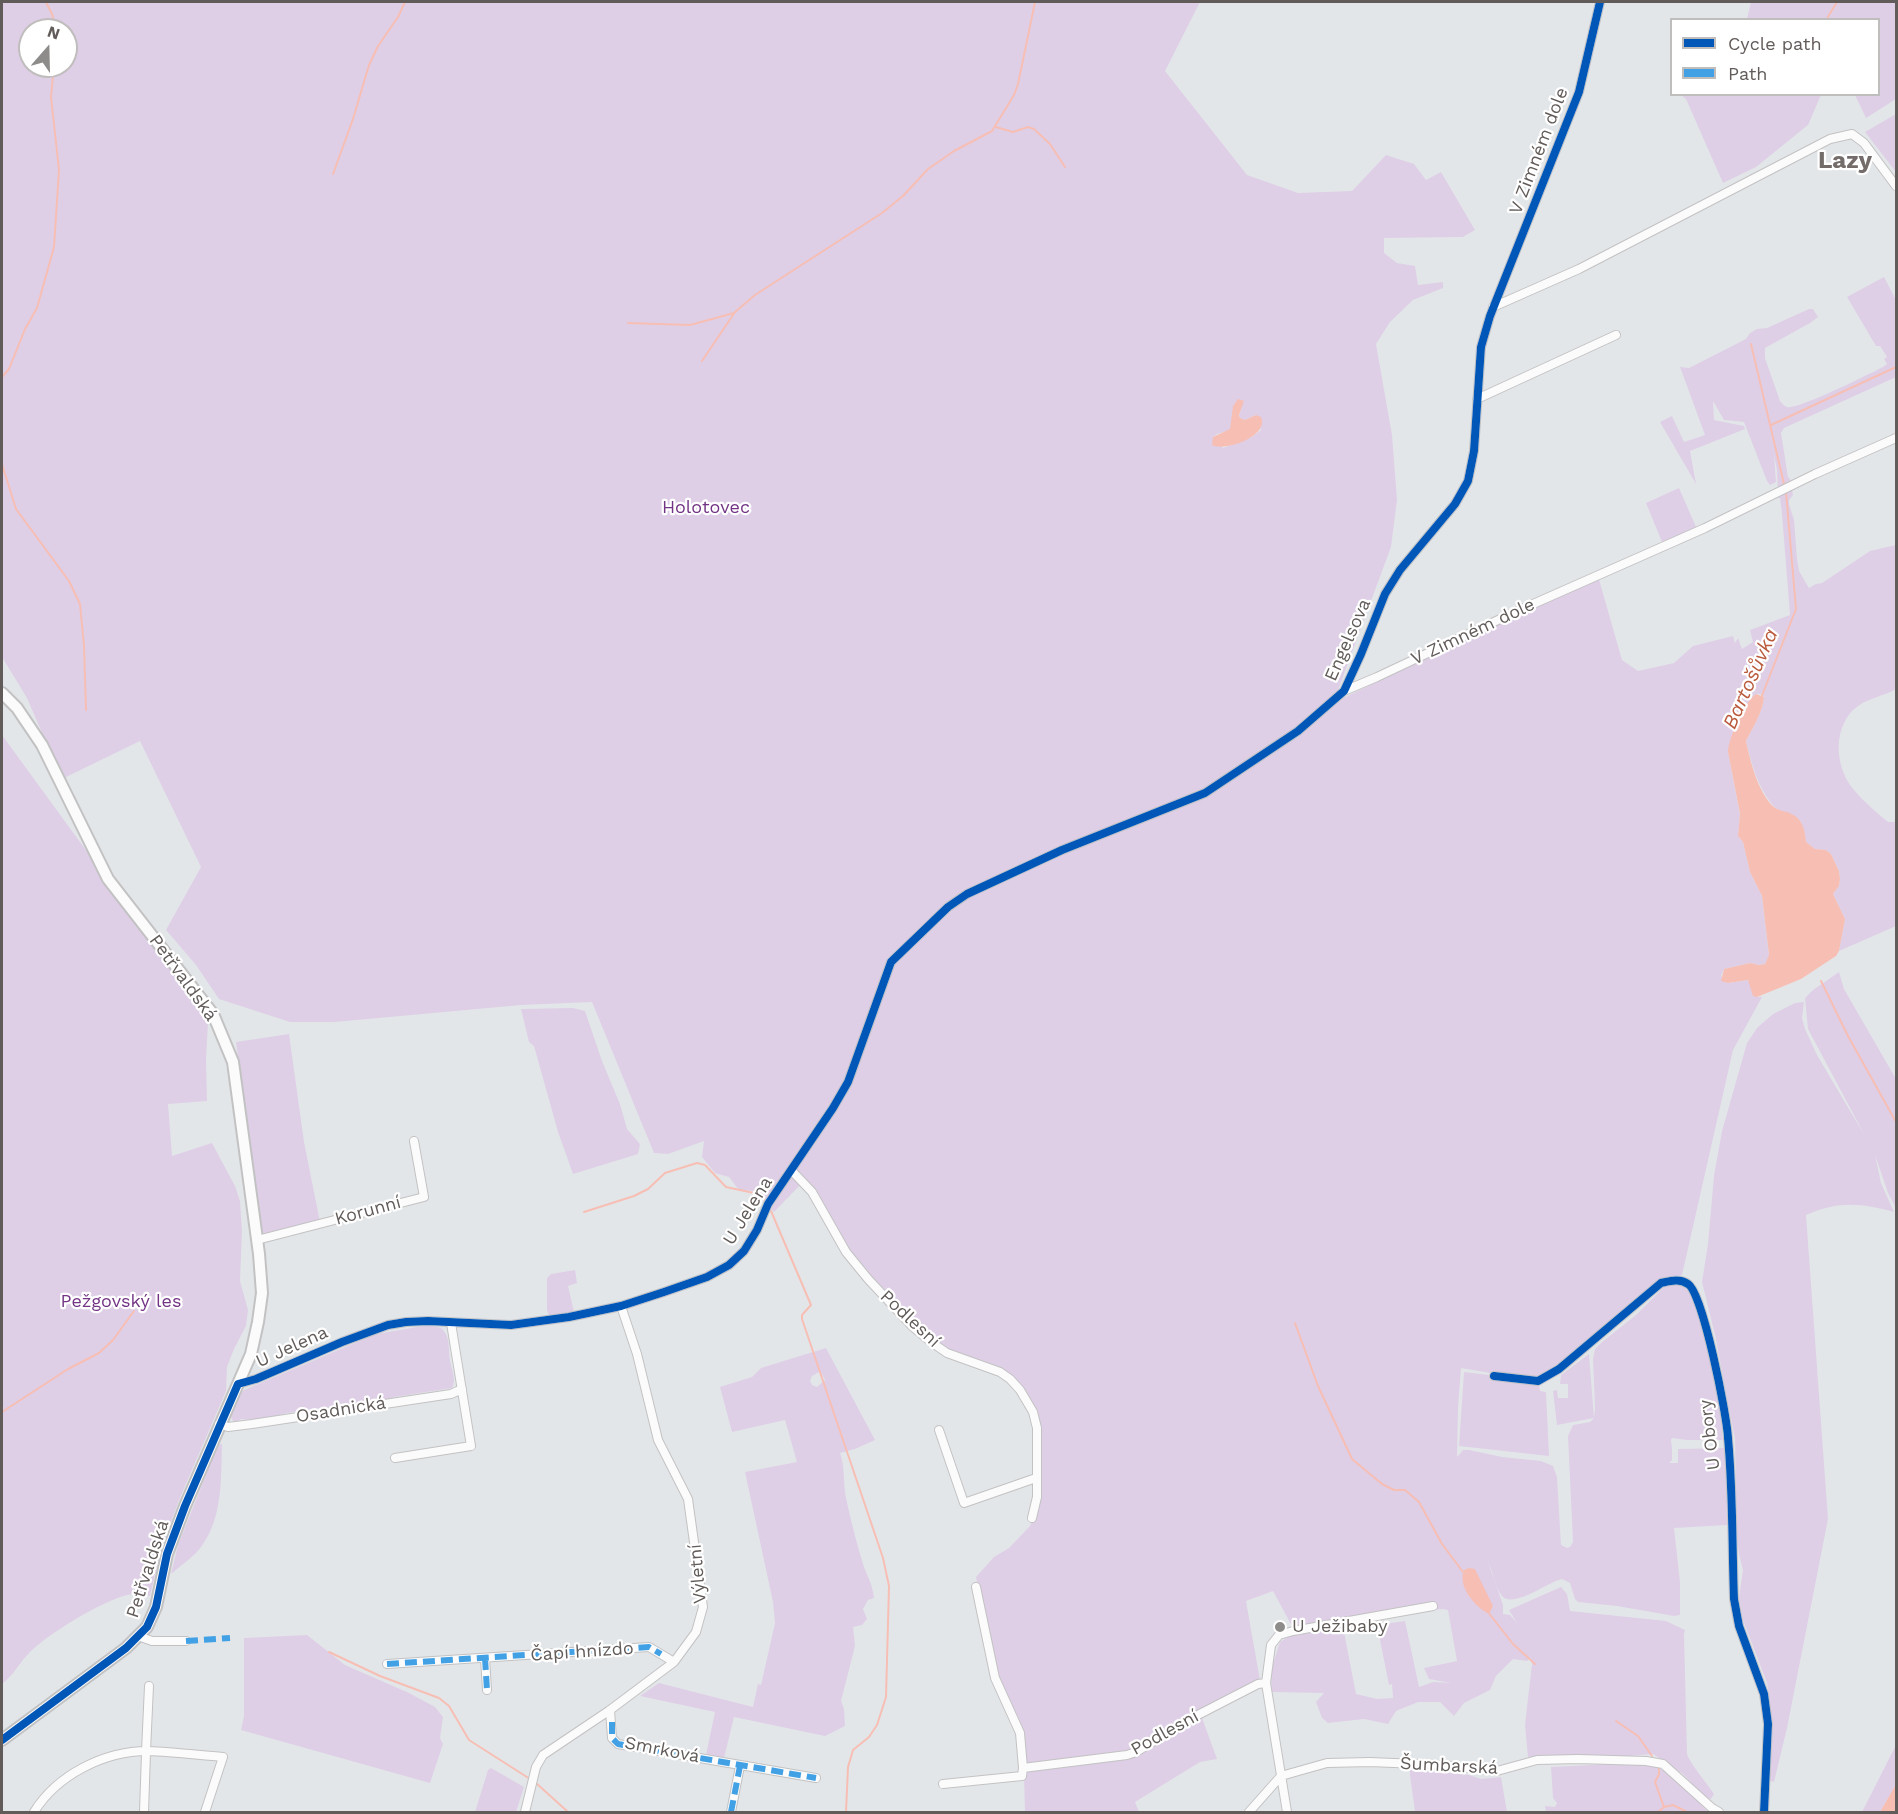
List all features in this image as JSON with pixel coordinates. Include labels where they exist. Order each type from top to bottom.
[{"type":"street","name":"V Zimném dole","points":[[1493,308],[1579,92],[1600,2]]},
{"type":"street","points":[[1493,308],[1579,269],[1830,139],[1852,134],[1864,143],[1896,186]]},
{"type":"street","name":"Engelsova","points":[[1062,850],[1205,793],[1298,731],[1344,691],[1385,594],[1400,570],[1455,504],[1468,481],[1474,451],[1481,347],[1493,308]]},
{"type":"street","points":[[1477,399],[1616,335]]},
{"type":"street","name":"V Zimném dole","points":[[1344,691],[1705,528],[1815,474],[1896,438]]},
{"type":"street","name":"Petřvaldská","points":[[2,693],[17,708],[36,736],[108,879],[213,1014],[233,1062],[262,1293],[251,1354],[185,1506],[167,1554],[156,1606],[147,1627],[126,1648],[2,1740]]},
{"type":"street","name":"U Jelena","points":[[238,1384],[256,1379],[388,1325],[406,1322],[511,1325],[569,1317],[621,1306],[707,1277],[729,1265],[744,1251],[768,1204],[792,1171],[848,1082],[887,970],[898,954],[948,907],[967,894],[1062,850]]},
{"type":"street","name":"Korunní","points":[[257,1240],[424,1197],[414,1141]]},
{"type":"street","name":"Podlesní","points":[[792,1171],[812,1192],[846,1252],[913,1327],[947,1353],[1000,1372],[1020,1390],[1033,1413],[1037,1428],[1036,1497],[1032,1518]]},
{"type":"street","name":"U Obory","points":[[1494,1376],[1538,1381],[1558,1369],[1661,1283],[1671,1280],[1683,1282],[1689,1284],[1693,1289],[1707,1325],[1728,1436],[1734,1599],[1739,1626],[1764,1694],[1768,1725],[1764,1812]]},
{"type":"street","name":"Výletní","points":[[525,1812],[536,1767],[543,1755],[610,1710],[674,1662],[696,1632],[703,1607],[690,1509],[685,1492],[658,1440],[637,1354],[621,1306]]},
{"type":"street","points":[[395,1458],[471,1446],[452,1323]]},
{"type":"street","name":"Osadnická","points":[[219,1424],[228,1427],[252,1424],[451,1394],[462,1389]]},
{"type":"street","points":[[939,1430],[964,1503],[1036,1478]]},
{"type":"street","points":[[976,1587],[995,1678],[1020,1733],[1023,1768]]},
{"type":"street","points":[[1287,1812],[1266,1683],[1271,1645],[1279,1635],[1293,1631],[1433,1606]]},
{"type":"street","name":"Petřvaldská","points":[[138,1636],[152,1641],[186,1641]]},
{"type":"street","name":"Čapí hnízdo","points":[[387,1664],[649,1647],[674,1662]]},
{"type":"street","points":[[485,1658],[487,1690]]},
{"type":"street","name":"Podlesní","points":[[943,1784],[1022,1776],[1023,1768],[1127,1755],[1136,1752],[1192,1718],[1258,1684],[1266,1683]]},
{"type":"street","points":[[144,1812],[150,1686]]},
{"type":"street","name":"Smrková","points":[[610,1710],[612,1738],[618,1744],[816,1778]]},
{"type":"street","points":[[34,1812],[41,1800],[56,1785],[79,1770],[109,1758],[146,1752],[223,1757],[205,1812]]},
{"type":"street","name":"Šumbarská","points":[[1281,1776],[1327,1763],[1370,1762],[1497,1771],[1537,1760],[1646,1761],[1663,1764],[1719,1812]]},
{"type":"street","points":[[731,1812],[740,1766]]},
{"type":"street","points":[[1249,1812],[1281,1776]]},
{"type":"green space","name":"Holotovec","points":[[2,2],[1200,2],[1165,71],[1247,175],[1298,193],[1352,191],[1386,155],[1414,164],[1426,180],[1441,172],[1475,230],[1463,237],[1384,238],[1384,253],[1397,263],[1415,266],[1418,285],[1443,282],[1443,288],[1413,300],[1390,322],[1376,344],[1392,435],[1397,500],[1391,547],[1334,701],[1283,741],[1288,744],[1335,702],[1598,576],[1622,660],[1638,671],[1674,663],[1693,646],[1733,636],[1735,643],[1738,638],[1742,649],[1753,642],[1750,630],[1790,615],[1782,514],[1780,498],[1778,498],[1774,455],[1776,482],[1770,485],[1744,422],[1724,420],[1713,401],[1714,420],[1744,426],[1745,429],[1690,451],[1696,484],[1660,422],[1672,416],[1684,442],[1705,435],[1680,367],[1689,368],[1746,339],[1757,329],[1767,328],[1809,309],[1813,309],[1818,317],[1765,348],[1765,358],[1780,401],[1785,406],[1794,406],[1819,398],[1883,367],[1887,364],[1884,359],[1887,357],[1880,346],[1876,346],[1847,297],[1884,277],[1896,300],[1896,377],[1784,428],[1781,433],[1793,495],[1789,504],[1794,520],[1799,571],[1809,588],[1822,583],[1870,551],[1896,545],[1896,689],[1862,703],[1850,714],[1840,735],[1839,746],[1847,781],[1866,803],[1888,822],[1896,822],[1896,926],[1839,951],[1845,919],[1833,894],[1839,886],[1839,871],[1831,854],[1826,850],[1815,849],[1806,842],[1804,830],[1797,818],[1776,808],[1771,803],[1752,765],[1746,741],[1760,714],[1764,697],[1756,694],[1740,718],[1728,752],[1740,815],[1738,836],[1743,842],[1750,872],[1762,896],[1769,956],[1765,964],[1750,963],[1724,969],[1721,976],[1728,983],[1748,980],[1757,997],[1762,997],[1733,1050],[1682,1275],[1659,1279],[1605,1336],[1563,1372],[1542,1378],[1525,1379],[1461,1368],[1457,1457],[1463,1450],[1469,1450],[1502,1457],[1541,1461],[1553,1466],[1557,1477],[1561,1545],[1570,1547],[1573,1542],[1568,1436],[1573,1425],[1590,1422],[1594,1418],[1593,1359],[1595,1349],[1636,1315],[1664,1287],[1678,1285],[1689,1291],[1706,1339],[1716,1387],[1723,1440],[1672,1438],[1672,1460],[1669,1463],[1678,1463],[1678,1449],[1726,1448],[1727,1525],[1674,1528],[1680,1582],[1680,1615],[1578,1602],[1570,1583],[1562,1579],[1531,1594],[1507,1599],[1500,1593],[1488,1562],[1503,1605],[1503,1614],[1510,1615],[1517,1623],[1509,1610],[1561,1587],[1567,1594],[1570,1611],[1666,1621],[1685,1630],[1687,1754],[1714,1794],[1711,1799],[1704,1796],[1683,1774],[1653,1754],[1528,1757],[1525,1725],[1532,1664],[1530,1657],[1527,1661],[1513,1659],[1496,1676],[1490,1690],[1464,1703],[1454,1716],[1440,1702],[1418,1702],[1396,1711],[1388,1724],[1364,1719],[1328,1723],[1322,1718],[1316,1702],[1324,1693],[1271,1692],[1272,1667],[1280,1642],[1292,1635],[1343,1627],[1356,1694],[1377,1699],[1393,1698],[1392,1684],[1389,1685],[1377,1625],[1405,1621],[1419,1687],[1433,1682],[1451,1683],[1429,1679],[1424,1668],[1457,1661],[1448,1610],[1293,1628],[1273,1591],[1246,1601],[1261,1686],[1201,1715],[1217,1759],[1200,1762],[1135,1802],[1139,1812],[1025,1812],[1023,1742],[1020,1721],[998,1677],[976,1577],[994,1557],[1009,1548],[1030,1526],[1039,1498],[1039,1431],[1016,1382],[947,1350],[908,1319],[848,1252],[805,1180],[774,1212],[754,1191],[739,1190],[729,1177],[715,1173],[702,1157],[704,1141],[668,1154],[654,1153],[592,1002],[521,1005],[335,1022],[290,1022],[219,999],[196,965],[166,930],[201,867],[140,741],[62,779],[27,698],[2,657]],"holes":[[[1243,407],[1239,415],[1245,420],[1256,415],[1261,430],[1252,437],[1223,448],[1213,437],[1230,430]]]},
{"type":"green space","points":[[1751,2],[1896,2],[1896,99],[1866,118],[1855,96],[1880,96],[1880,18],[1747,18]]},
{"type":"green space","points":[[1682,96],[1821,96],[1808,125],[1756,167],[1723,183],[1686,99]]},
{"type":"green space","points":[[1896,114],[1896,172],[1865,132]]},
{"type":"green space","points":[[1679,488],[1696,527],[1662,542],[1646,503]]},
{"type":"green space","name":"Pežgovský les","points":[[2,735],[201,1008],[208,1022],[207,1101],[168,1104],[172,1156],[212,1143],[235,1186],[240,1201],[242,1231],[240,1281],[248,1310],[246,1326],[227,1367],[226,1391],[179,1500],[161,1549],[150,1596],[133,1594],[116,1598],[76,1619],[38,1645],[2,1684]]},
{"type":"green space","points":[[1839,972],[1844,989],[1896,1079],[1896,1208],[1888,1193],[1875,1155],[1881,1183],[1894,1212],[1850,1205],[1829,1207],[1806,1215],[1828,1519],[1787,1728],[1774,1782],[1768,1780],[1771,1724],[1767,1683],[1743,1620],[1739,1597],[1743,1570],[1737,1540],[1735,1439],[1715,1335],[1702,1282],[1714,1176],[1722,1131],[1747,1043],[1757,1028],[1773,1014],[1795,1003],[1804,1002],[1802,1018],[1805,1029],[1817,1055],[1865,1136],[1808,1029],[1805,998]]},
{"type":"green space","points":[[573,1008],[585,1011],[627,1129],[640,1144],[638,1154],[573,1174],[558,1132],[534,1046],[529,1042],[521,1009]]},
{"type":"green space","points":[[289,1034],[304,1142],[320,1222],[263,1236],[236,1042]]},
{"type":"green space","points":[[575,1270],[577,1283],[568,1286],[574,1312],[549,1315],[547,1278],[551,1274]]},
{"type":"green space","points":[[429,1325],[441,1328],[446,1335],[454,1377],[452,1388],[382,1401],[354,1403],[258,1419],[241,1419],[237,1422],[231,1417],[244,1390],[376,1334]]},
{"type":"green space","points":[[826,1348],[875,1440],[840,1453],[850,1515],[874,1598],[868,1600],[863,1609],[867,1619],[862,1625],[853,1627],[855,1646],[841,1701],[845,1726],[825,1736],[734,1717],[724,1758],[706,1755],[715,1712],[640,1696],[659,1683],[753,1707],[758,1684],[761,1685],[775,1623],[773,1602],[745,1472],[797,1462],[785,1420],[732,1432],[720,1387],[752,1377],[761,1368]],"holes":[[[819,1372],[825,1380],[817,1387],[812,1385],[810,1381],[812,1376]]]},
{"type":"green space","points":[[1589,1354],[1594,1418],[1557,1425],[1553,1391],[1557,1390],[1558,1398],[1568,1398],[1568,1384],[1560,1384],[1561,1375]]},
{"type":"green space","points":[[1464,1372],[1539,1384],[1540,1391],[1546,1392],[1549,1456],[1459,1446]]},
{"type":"green space","points":[[222,1444],[219,1501],[211,1529],[205,1542],[196,1553],[171,1574],[178,1545],[218,1445]]},
{"type":"green space","points":[[307,1635],[345,1665],[435,1707],[443,1717],[440,1738],[443,1744],[430,1783],[241,1730],[244,1716],[244,1638]]},
{"type":"green space","points":[[1896,1745],[1896,1784],[1880,1812],[1862,1812]]},
{"type":"green space","points":[[1641,1763],[1664,1771],[1680,1783],[1708,1812],[1546,1812],[1545,1806],[1555,1807],[1557,1803],[1553,1798],[1551,1767]]},
{"type":"green space","points":[[491,1768],[524,1787],[516,1812],[475,1812],[488,1770]]},
{"type":"green space","points":[[1412,1769],[1469,1775],[1481,1779],[1501,1777],[1507,1812],[1415,1812],[1410,1775]]},
{"type":"shaded area","points":[[1238,399],[1244,401],[1240,418],[1245,420],[1256,415],[1261,417],[1262,424],[1259,430],[1245,441],[1236,444],[1218,447],[1212,445],[1213,437],[1230,429],[1233,406]]},
{"type":"shaded area","points":[[1756,694],[1764,697],[1762,708],[1746,741],[1756,776],[1768,801],[1774,807],[1792,814],[1799,820],[1804,828],[1806,842],[1815,849],[1826,850],[1831,854],[1840,879],[1839,886],[1833,894],[1845,919],[1836,956],[1801,979],[1757,997],[1753,996],[1748,980],[1728,983],[1721,981],[1724,969],[1750,963],[1765,964],[1769,955],[1762,896],[1750,872],[1743,842],[1738,836],[1740,814],[1728,752],[1738,721],[1747,704]]},
{"type":"shaded area","points":[[1475,1569],[1493,1606],[1489,1614],[1473,1601],[1465,1589],[1462,1576],[1464,1570]]},
{"type":"shaded area","points":[[1896,1784],[1896,1812],[1880,1812]]},
{"type":"waterway","points":[[46,2],[53,18]]},
{"type":"waterway","points":[[333,174],[369,65],[405,2]]},
{"type":"waterway","points":[[702,361],[735,312],[755,295],[882,213],[903,196],[928,169],[954,151],[992,131],[1014,95],[1018,84],[1035,2]]},
{"type":"waterway","points":[[1827,18],[1837,2]]},
{"type":"waterway","points":[[2,377],[9,369],[25,329],[37,308],[54,247],[59,170],[51,97],[53,78]]},
{"type":"waterway","points":[[996,127],[1013,132],[1028,127],[1034,129],[1050,144],[1065,167]]},
{"type":"waterway","points":[[628,323],[690,325],[734,313]]},
{"type":"waterway","name":"Bartošůvka","points":[[1751,344],[1784,484]]},
{"type":"waterway","points":[[1771,425],[1896,367]]},
{"type":"waterway","points":[[2,464],[16,509],[69,581],[80,604],[86,710]]},
{"type":"waterway","name":"Bartošůvka","points":[[1761,698],[1796,609],[1786,492]]},
{"type":"waterway","name":"Bartošůvka","points":[[1821,981],[1848,1036],[1896,1122]]},
{"type":"waterway","points":[[584,1212],[634,1196],[648,1189],[665,1173],[697,1163],[705,1165],[726,1187],[754,1193],[766,1201]]},
{"type":"waterway","points":[[771,1211],[811,1305],[802,1315],[802,1319],[883,1558],[889,1586],[886,1697],[877,1725],[869,1737],[853,1750],[848,1767],[846,1812]]},
{"type":"waterway","points":[[2,1412],[68,1369],[99,1353],[113,1340],[134,1311]]},
{"type":"waterway","points":[[1295,1323],[1318,1386],[1352,1459],[1382,1484],[1394,1490],[1405,1490],[1419,1502],[1442,1544],[1463,1572]]},
{"type":"waterway","points":[[1488,1612],[1513,1644],[1535,1664]]},
{"type":"waterway","points":[[329,1652],[380,1676],[439,1698],[449,1706],[469,1740],[530,1779]]},
{"type":"waterway","points":[[1616,1721],[1638,1736],[1652,1756]]},
{"type":"waterway","points":[[1659,1767],[1659,1774],[1655,1782],[1664,1807],[1673,1805],[1687,1812]]},
{"type":"waterway","points":[[536,1783],[568,1812]]},
{"type":"waterway","points":[[1658,1812],[1664,1807]]},
{"type":"marked path","points":[[186,1641],[230,1638]]},
{"type":"marked path","points":[[387,1664],[649,1647],[661,1654]]},
{"type":"marked path","points":[[485,1658],[487,1690]]},
{"type":"marked path","points":[[612,1722],[612,1738],[618,1744],[816,1778]]},
{"type":"marked path","points":[[731,1812],[740,1766]]},
{"type":"cycle path","points":[[2,1740],[126,1648],[147,1627],[156,1607],[167,1554],[185,1506],[238,1384],[256,1379],[388,1325],[428,1321],[511,1325],[569,1317],[621,1306],[707,1277],[729,1265],[744,1251],[757,1230],[768,1204],[848,1082],[891,962],[948,907],[967,894],[1062,850],[1205,793],[1298,731],[1344,691],[1385,594],[1400,570],[1455,504],[1468,481],[1474,451],[1481,347],[1490,316],[1579,92],[1600,2]]},
{"type":"cycle path","points":[[1494,1376],[1538,1381],[1559,1369],[1661,1283],[1682,1281],[1688,1284],[1694,1292],[1707,1331],[1727,1425],[1731,1478],[1734,1599],[1739,1626],[1764,1694],[1768,1724],[1764,1812]]},
{"type":"place","name":"U Ježibaby","points":[[1280,1627]]},
{"type":"district","name":"Lazy","points":[[1845,161]]}]
